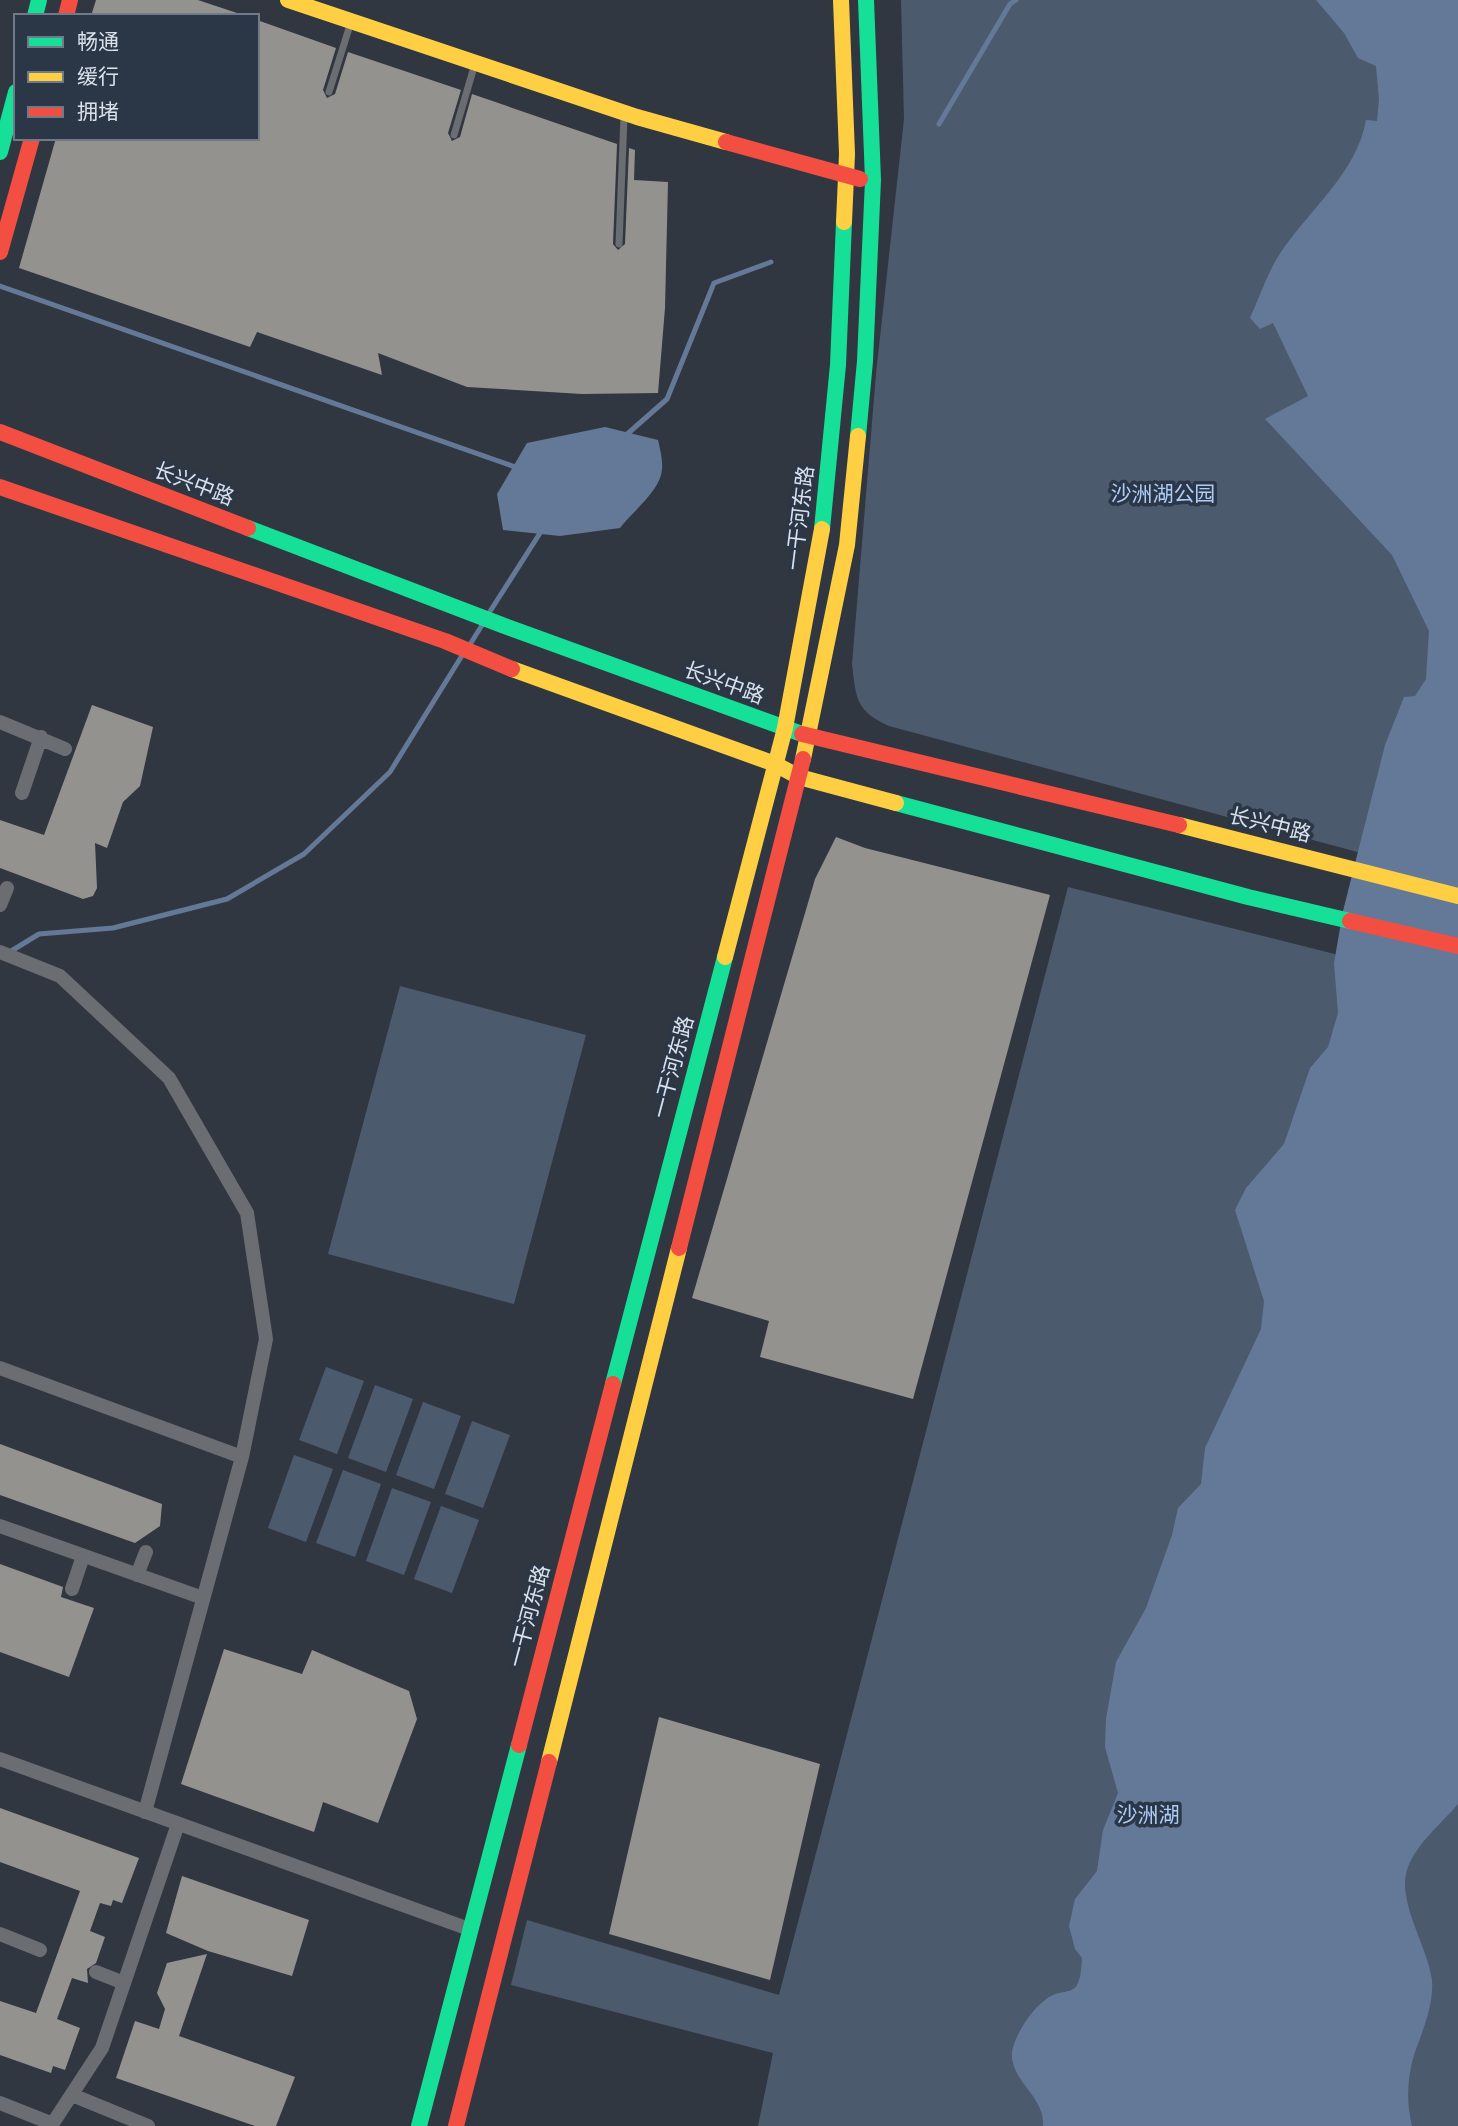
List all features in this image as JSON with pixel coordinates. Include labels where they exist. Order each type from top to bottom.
[{"type":"street","points":[[288,0],[624,113],[847,177],[873,180]]},
{"type":"street","name":"一干河东路","points":[[419,2126],[785,727],[821,541],[838,365],[847,177],[841,0]]},
{"type":"street","points":[[456,2126],[799,777],[847,545],[865,361],[873,180],[866,0]]},
{"type":"street","points":[[0,152],[14,100]]},
{"type":"street","points":[[1,248],[31,140]]},
{"type":"street","name":"长兴中路","points":[[0,432],[502,625],[807,736],[1298,853],[1458,896]]},
{"type":"street","points":[[0,487],[445,641],[484,659],[775,764],[799,777],[1248,897],[1458,946]]},
{"type":"street","points":[[0,722],[65,749]]},
{"type":"street","points":[[22,793],[41,737]]},
{"type":"street","points":[[0,905],[7,888]]},
{"type":"street","points":[[0,952],[60,975],[169,1079],[247,1213],[266,1339],[242,1457],[145,1812]]},
{"type":"street","points":[[0,1368],[242,1457]]},
{"type":"street","points":[[0,1526],[203,1598]]},
{"type":"street","points":[[137,1575],[146,1552]]},
{"type":"street","points":[[72,1588],[83,1556]]},
{"type":"street","points":[[0,1759],[469,1929]]},
{"type":"street","points":[[0,2104],[52,2125],[102,2048],[178,1824]]},
{"type":"street","points":[[0,1934],[40,1950]]},
{"type":"street","points":[[96,1972],[124,1983]]},
{"type":"street","points":[[72,2095],[148,2126]]},
{"type":"lane","points":[[329,92],[352,21]]},
{"type":"lane","points":[[454,135],[476,63]]},
{"type":"lane","points":[[619,244],[624,113]]},
{"type":"green space","name":"沙洲湖公园","points":[[901,0],[1458,0],[1458,879],[889,726],[864,709],[857,695],[852,664],[876,374],[904,119]]},
{"type":"green space","name":"沙洲湖","points":[[1068,887],[1458,985],[1458,2126],[758,2126],[773,2053],[511,1985],[527,1920],[779,1995]]},
{"type":"green space","points":[[400,986],[586,1035],[514,1304],[328,1254]]},
{"type":"green space","points":[[326,1367],[364,1381],[337,1454],[299,1440]]},
{"type":"green space","points":[[375,1385],[413,1399],[386,1472],[348,1458]]},
{"type":"green space","points":[[423,1402],[461,1416],[434,1489],[396,1475]]},
{"type":"green space","points":[[472,1421],[510,1435],[483,1508],[445,1494]]},
{"type":"green space","points":[[294,1455],[333,1469],[306,1542],[268,1528]]},
{"type":"green space","points":[[343,1470],[381,1484],[355,1557],[316,1543]]},
{"type":"green space","points":[[392,1488],[431,1502],[404,1575],[366,1561]]},
{"type":"green space","points":[[441,1506],[479,1520],[452,1593],[414,1579]]},
{"type":"shaded area","name":"沙洲湖","points":[[1316,0],[1458,0],[1458,1804],[1418,1849],[1408,1867],[1405,1880],[1409,1908],[1432,1980],[1430,2008],[1412,2061],[1409,2080],[1412,2126],[1043,2126],[1038,2104],[1014,2066],[1014,2044],[1027,2020],[1040,2004],[1053,1995],[1075,1987],[1081,1973],[1082,1958],[1075,1949],[1069,1926],[1075,1899],[1097,1871],[1103,1830],[1118,1793],[1105,1747],[1106,1719],[1116,1662],[1146,1608],[1172,1535],[1178,1508],[1201,1484],[1205,1448],[1261,1329],[1264,1301],[1235,1210],[1246,1188],[1284,1144],[1310,1068],[1328,1047],[1338,1013],[1334,963],[1343,911],[1385,745],[1404,697],[1415,696],[1426,679],[1429,631],[1392,555],[1265,419],[1308,396],[1273,323],[1260,329],[1250,318],[1279,255],[1330,191],[1353,157],[1366,120],[1377,121],[1379,99],[1376,66],[1358,58],[1344,33]]},
{"type":"shaded area","points":[[605,427],[658,440],[662,458],[657,485],[620,528],[560,536],[503,530],[497,494],[527,443]]},
{"type":"building","points":[[96,0],[198,0],[237,13],[188,14],[92,14]]},
{"type":"building","points":[[259,21],[336,48],[323,90],[327,98],[335,94],[348,52],[461,90],[448,133],[452,141],[460,137],[472,94],[617,144],[613,244],[618,250],[625,244],[629,148],[635,150],[634,180],[668,182],[665,308],[658,393],[582,394],[467,387],[378,353],[382,375],[257,332],[250,347],[19,268],[55,140],[259,140]]},
{"type":"building","points":[[92,705],[153,727],[140,786],[123,802],[107,848],[95,843],[97,888],[93,896],[83,899],[0,868],[0,820],[44,835]]},
{"type":"building","points":[[836,837],[865,848],[1050,895],[913,1399],[760,1357],[769,1321],[692,1298],[815,879]]},
{"type":"building","points":[[0,1444],[162,1504],[160,1526],[135,1543],[0,1495]]},
{"type":"building","points":[[0,1564],[63,1587],[61,1597],[94,1608],[69,1677],[0,1652]]},
{"type":"building","points":[[224,1649],[302,1674],[312,1650],[409,1691],[417,1719],[378,1823],[323,1802],[314,1832],[181,1784]]},
{"type":"building","points":[[659,1717],[820,1764],[770,1980],[609,1934]]},
{"type":"building","points":[[0,1808],[139,1858],[122,1903],[113,1900],[111,1906],[100,1903],[90,1931],[105,1937],[96,1963],[87,1969],[88,1983],[72,1978],[57,2019],[80,2028],[65,2070],[53,2066],[51,2073],[0,2055],[0,2001],[36,2013],[80,1891],[0,1862]]},
{"type":"building","points":[[182,1876],[309,1920],[292,1976],[208,1951],[166,1933]]},
{"type":"building","points":[[207,1954],[179,2036],[295,2077],[276,2126],[255,2126],[116,2078],[135,2021],[159,2029],[165,2009],[157,1993],[167,1963]]},
{"type":"waterway","points":[[939,124],[1010,4],[1016,0]]},
{"type":"waterway","points":[[625,436],[667,399],[714,283],[771,262]]},
{"type":"waterway","points":[[0,286],[518,468]]},
{"type":"waterway","points":[[489,613],[542,530]]},
{"type":"waterway","points":[[469,646],[484,622]]},
{"type":"waterway","points":[[8,953],[39,934],[113,928],[227,899],[304,854],[390,772],[463,654]]},
{"type":"traffic: fast","points":[[36,14],[39,0]]},
{"type":"traffic: fast","points":[[858,436],[865,361],[873,180],[866,0]]},
{"type":"traffic: fast","points":[[0,152],[14,100]]},
{"type":"traffic: fast","points":[[822,529],[838,365],[844,222]]},
{"type":"traffic: fast","points":[[248,528],[502,625],[802,734]]},
{"type":"traffic: fast","points":[[896,803],[1248,897],[1350,921]]},
{"type":"traffic: fast","points":[[613,1384],[725,957]]},
{"type":"traffic: fast","points":[[419,2126],[519,1745]]},
{"type":"traffic: slow","points":[[288,0],[637,117],[726,142]]},
{"type":"traffic: slow","points":[[841,0],[847,154],[844,222]]},
{"type":"traffic: slow","points":[[803,759],[847,545],[858,436]]},
{"type":"traffic: slow","points":[[725,957],[785,728],[822,529]]},
{"type":"traffic: slow","points":[[512,669],[775,764],[799,777],[896,803]]},
{"type":"traffic: slow","points":[[1179,825],[1458,896]]},
{"type":"traffic: slow","points":[[549,1762],[679,1248]]},
{"type":"traffic: jam","points":[[66,14],[70,0]]},
{"type":"traffic: jam","points":[[0,252],[31,140]]},
{"type":"traffic: jam","points":[[726,142],[860,179]]},
{"type":"traffic: jam","points":[[0,432],[248,528]]},
{"type":"traffic: jam","points":[[0,487],[445,641],[512,669]]},
{"type":"traffic: jam","points":[[802,734],[1179,825]]},
{"type":"traffic: jam","points":[[679,1248],[803,759]]},
{"type":"traffic: jam","points":[[1350,921],[1458,946]]},
{"type":"traffic: jam","points":[[519,1745],[613,1384]]},
{"type":"traffic: jam","points":[[456,2126],[549,1762]]}]
